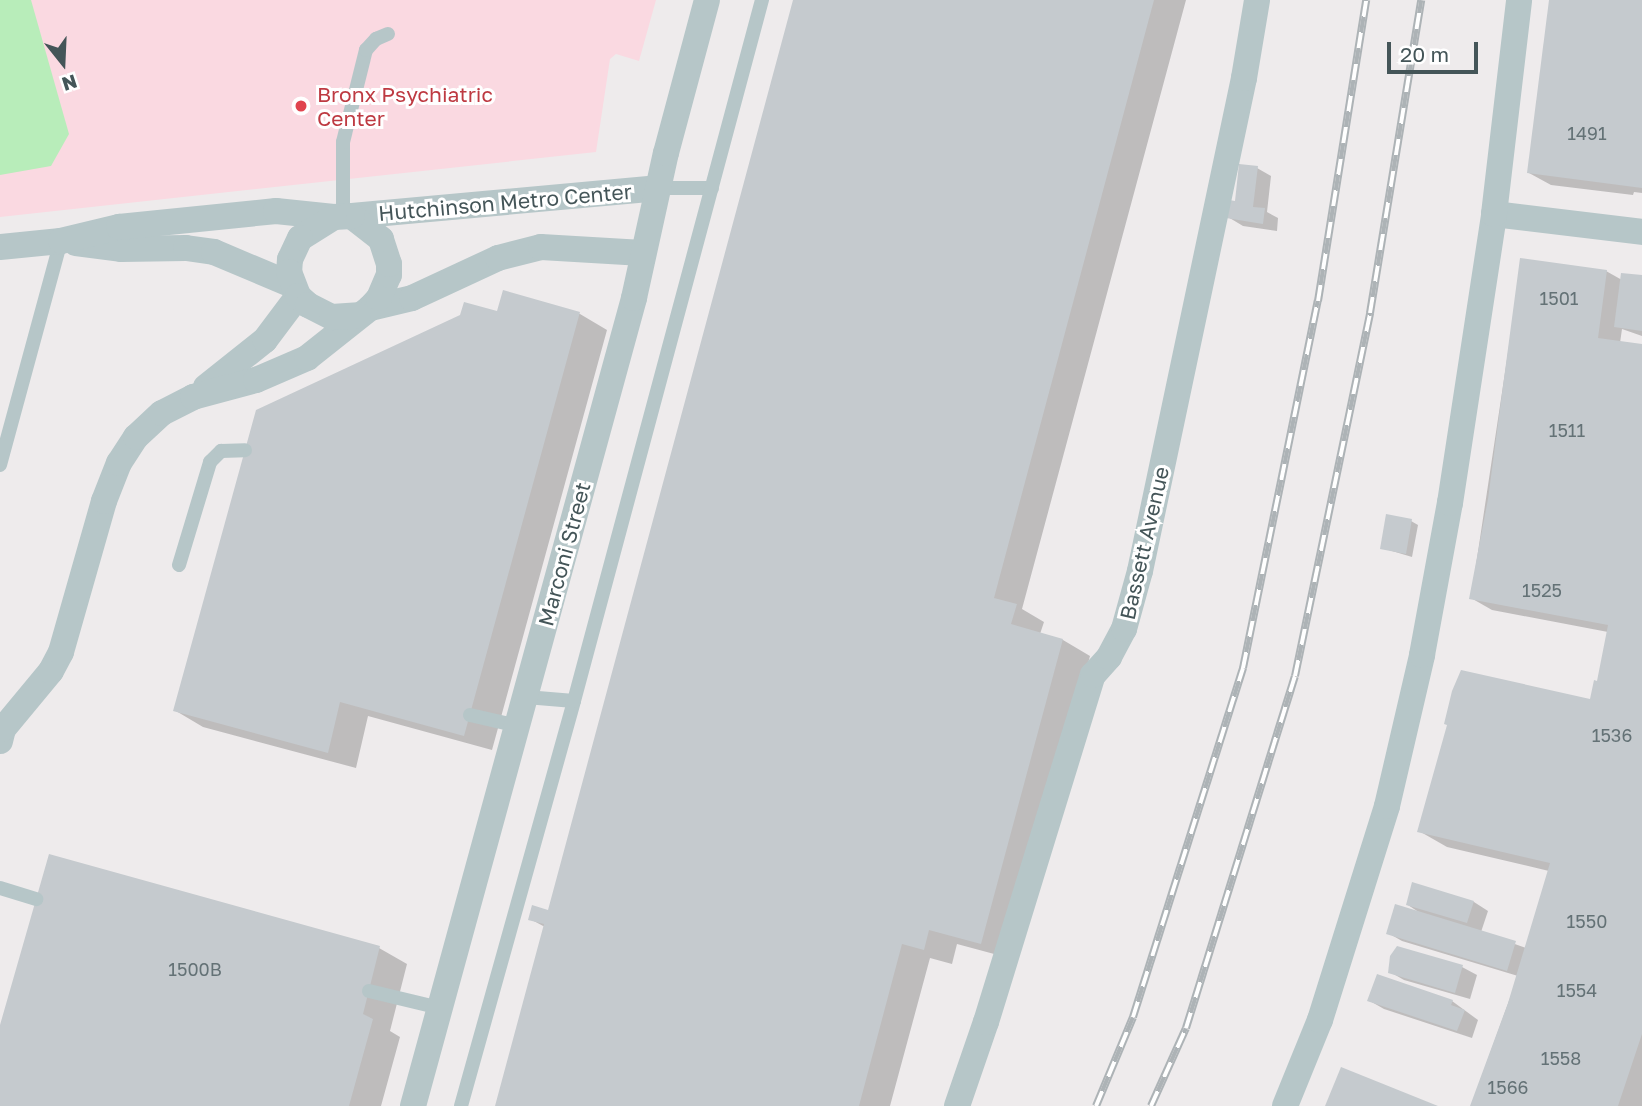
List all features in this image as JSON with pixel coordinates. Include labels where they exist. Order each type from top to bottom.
[{"type":"street","name":"Marconi Street","points":[[413,1106],[630,311],[657,188],[707,0]]},
{"type":"street","name":"Bassett Avenue","points":[[957,1106],[986,1022],[1093,675],[1109,657],[1124,629],[1140,571],[1238,105],[1257,0]]},
{"type":"street","points":[[1285,1106],[1320,1020],[1387,806],[1422,655],[1450,503],[1494,214],[1519,0]]},
{"type":"street","name":"Hutchinson Metro Center","points":[[0,247],[61,241],[119,227],[276,211],[343,217],[657,188]]},
{"type":"street","points":[[1494,214],[1642,232]]},
{"type":"street","name":"Hutchinson Metro Center","points":[[343,217],[309,230],[294,248],[289,272],[295,290],[308,305],[332,317],[364,312],[412,298],[498,258],[530,249],[565,247],[643,253]]},
{"type":"street","name":"Hutchinson Metro Center","points":[[193,397],[256,380],[307,358],[364,312],[385,287],[389,264],[381,239],[343,217]]},
{"type":"street","name":"Hutchinson Metro Center","points":[[61,241],[121,248],[214,251],[295,290]]},
{"type":"street","name":"Hutchinson Metro Center","points":[[0,741],[4,729],[51,671],[61,652],[90,542],[126,451],[149,423],[193,397],[265,340],[295,290]]},
{"type":"lane","points":[[461,1106],[574,701],[762,0]]},
{"type":"lane","points":[[343,217],[342,142],[366,50],[376,38],[388,34]]},
{"type":"lane","points":[[657,188],[712,188]]},
{"type":"lane","points":[[0,465],[61,241]]},
{"type":"lane","points":[[179,565],[210,462],[221,451],[245,450]]},
{"type":"lane","points":[[526,697],[574,701]]},
{"type":"lane","points":[[470,715],[518,726]]},
{"type":"lane","points":[[0,888],[36,898]]},
{"type":"lane","points":[[369,992],[440,1008]]},
{"type":"shaded area","name":"Bronx Psychiatric Center","points":[[0,0],[656,0],[639,61],[616,54],[610,59],[596,152],[0,217]]},
{"type":"green space","points":[[0,0],[31,0],[69,134],[51,166],[0,175]]},
{"type":"building","points":[[793,0],[1154,0],[994,598],[1017,604],[1011,624],[1063,639],[981,944],[929,930],[924,950],[902,944],[859,1106],[495,1106],[544,924],[528,920],[532,905],[548,910]]},
{"type":"building","points":[[1549,0],[1642,0],[1642,188],[1527,173]]},
{"type":"building","points":[[1239,164],[1258,166],[1253,207],[1265,208],[1263,224],[1226,218],[1229,200],[1235,201]]},
{"type":"building","points":[[1520,258],[1607,270],[1598,338],[1642,344],[1642,1034],[1618,1106],[1470,1106],[1508,1003],[1550,863],[1417,832],[1447,725],[1444,724],[1452,691],[1461,670],[1590,699],[1594,680],[1597,681],[1608,625],[1469,599],[1488,499]]},
{"type":"building","points":[[1621,273],[1642,275],[1642,331],[1614,327]]},
{"type":"building","points":[[503,290],[580,312],[464,736],[340,702],[328,753],[173,711],[256,410],[460,315],[464,302],[497,311]]},
{"type":"building","points":[[1386,514],[1412,519],[1406,554],[1380,549]]},
{"type":"building","points":[[49,854],[380,946],[363,1014],[373,1019],[349,1106],[0,1106],[0,1025]]},
{"type":"building","points":[[1412,882],[1474,901],[1467,923],[1406,905]]},
{"type":"building","points":[[1395,904],[1516,941],[1507,971],[1386,934]]},
{"type":"building","points":[[1397,946],[1463,965],[1455,993],[1388,973],[1390,956]]},
{"type":"building","points":[[1377,974],[1453,1000],[1451,1005],[1465,1010],[1457,1031],[1367,1001]]},
{"type":"building","points":[[1341,1067],[1438,1106],[1325,1106]]},
{"type":"railway","points":[[1096,1106],[1133,1017],[1243,668],[1318,301],[1366,0]]},
{"type":"railway","points":[[1151,1106],[1186,1028],[1295,676],[1370,313],[1421,0]]},
{"type":"place","name":"Bronx Psychiatric Center","points":[[301,106]]}]
